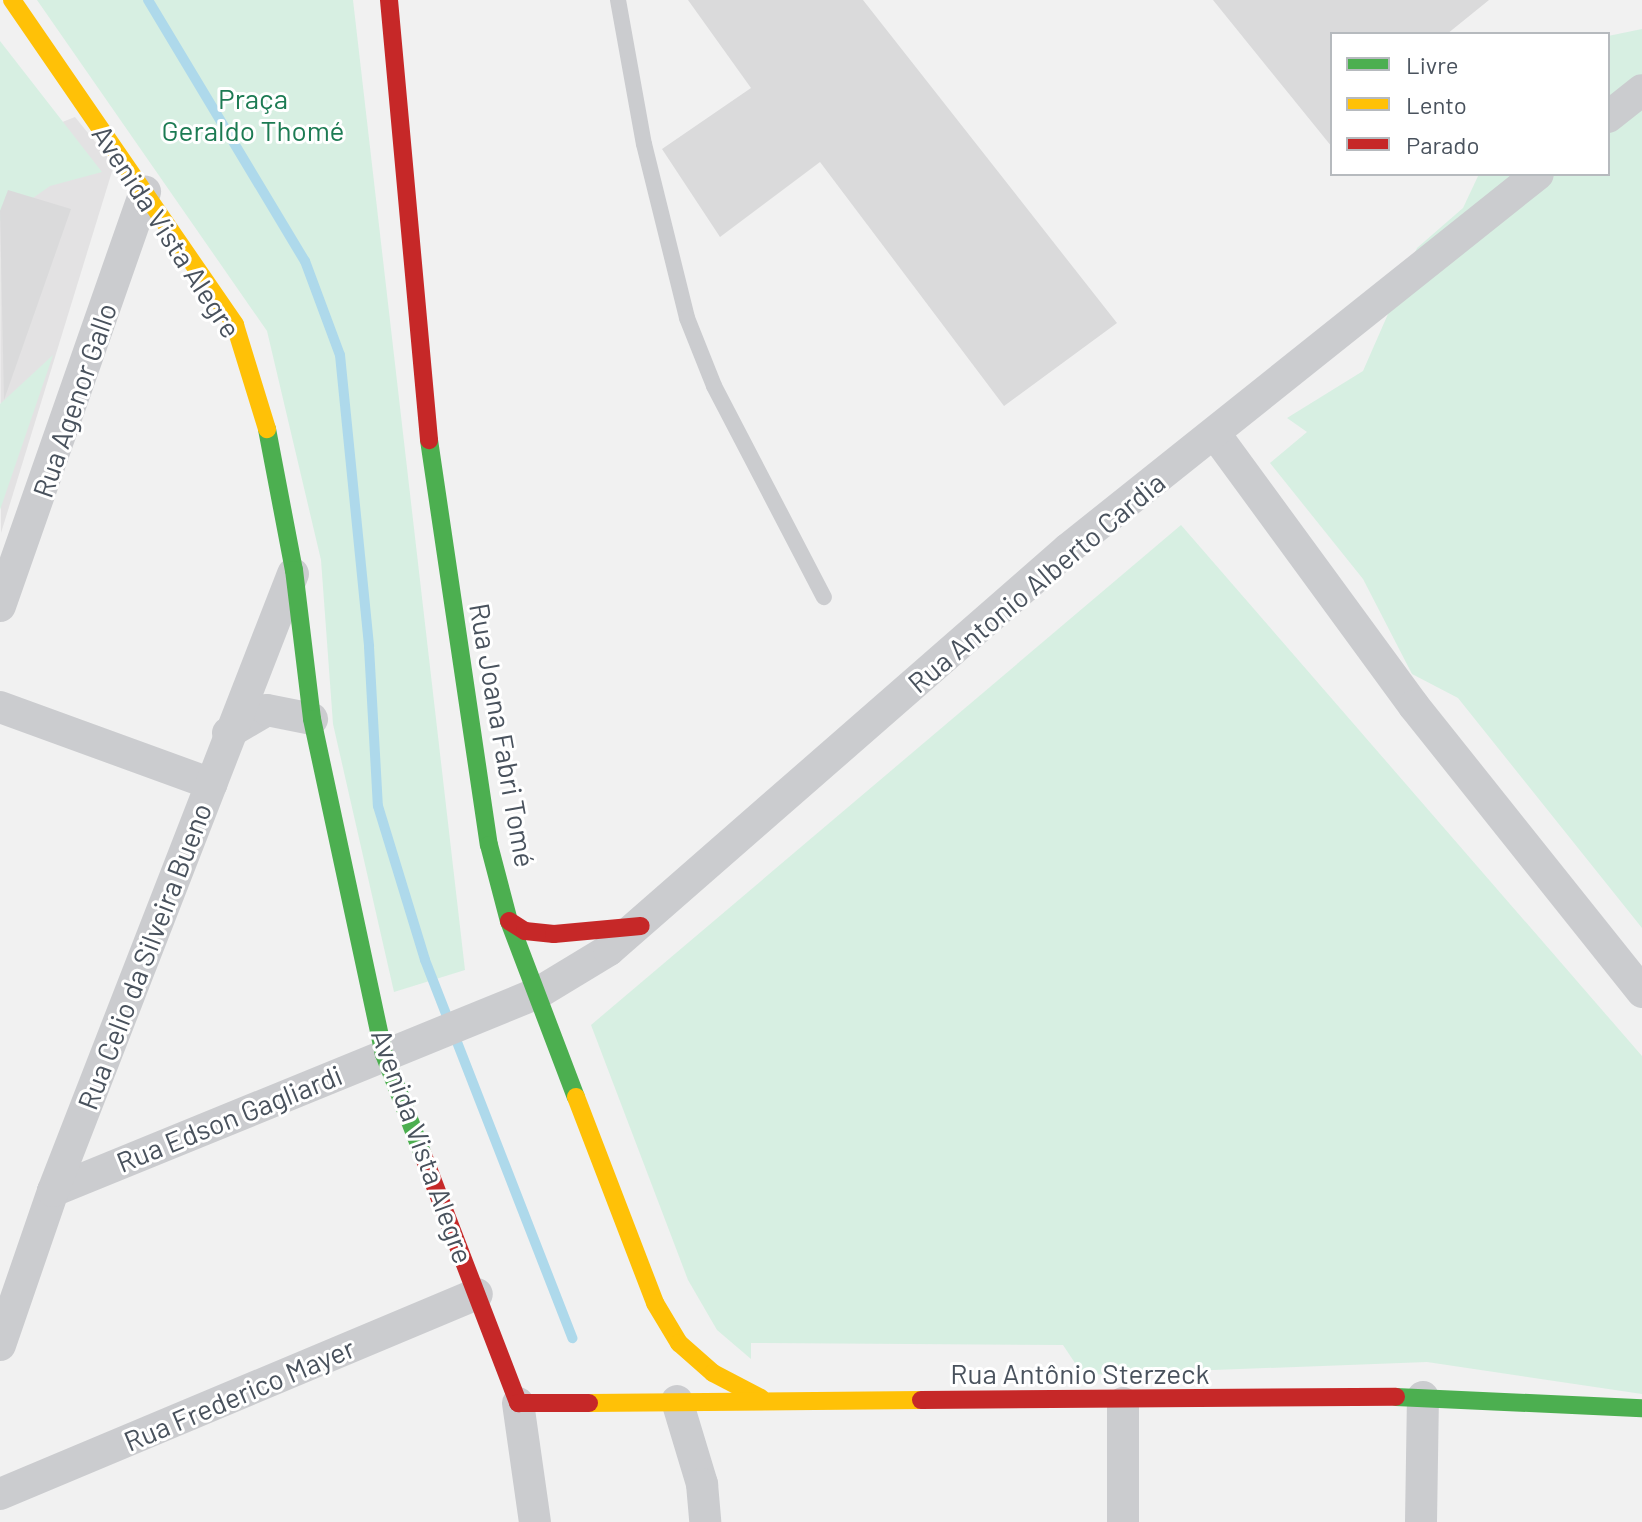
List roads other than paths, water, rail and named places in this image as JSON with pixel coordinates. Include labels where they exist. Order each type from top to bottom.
[{"type":"street","name":"Avenida Vista Alegre","points":[[12,0],[235,325],[270,434],[294,570],[312,719],[398,1049],[477,1294],[518,1403],[533,1521]]},
{"type":"street","name":"Rua Joana Fabri Tomé","points":[[389,0],[436,514],[489,845],[509,921],[655,1303],[679,1343],[713,1373],[767,1401]]},
{"type":"street","points":[[1610,115],[1642,90]]},
{"type":"street","name":"Rua Antonio Alberto Cardia","points":[[538,993],[641,926],[1068,549],[1536,176]]},
{"type":"street","name":"Rua Agenor Gallo","points":[[0,606],[145,192]]},
{"type":"street","points":[[1215,434],[1414,706],[1642,992]]},
{"type":"street","name":"Rua Celio da Silveira Bueno","points":[[0,1345],[53,1191],[228,733],[294,570]]},
{"type":"street","points":[[0,707],[211,784]]},
{"type":"street","points":[[228,733],[267,710],[312,719]]},
{"type":"street","points":[[509,921],[525,931],[554,934],[641,926]]},
{"type":"street","name":"Rua Edson Gagliardi","points":[[53,1191],[538,993]]},
{"type":"street","name":"Rua Frederico Mayer","points":[[0,1494],[477,1294]]},
{"type":"street","points":[[1421,1522],[1423,1397]]},
{"type":"street","name":"Rua Antônio Sterzeck","points":[[518,1403],[1123,1403],[1423,1397],[1642,1408]]},
{"type":"street","points":[[677,1401],[702,1484],[705,1522]]},
{"type":"street","points":[[1123,1403],[1123,1522]]},
{"type":"lane","points":[[618,0],[644,144],[687,318],[714,386],[824,597]]},
{"type":"waterway","points":[[148,0],[305,261],[340,355],[369,647],[378,806],[425,960],[572,1338]]},
{"type":"park label","name":"Praça Geraldo Thomé","points":[[253,114]]}]
